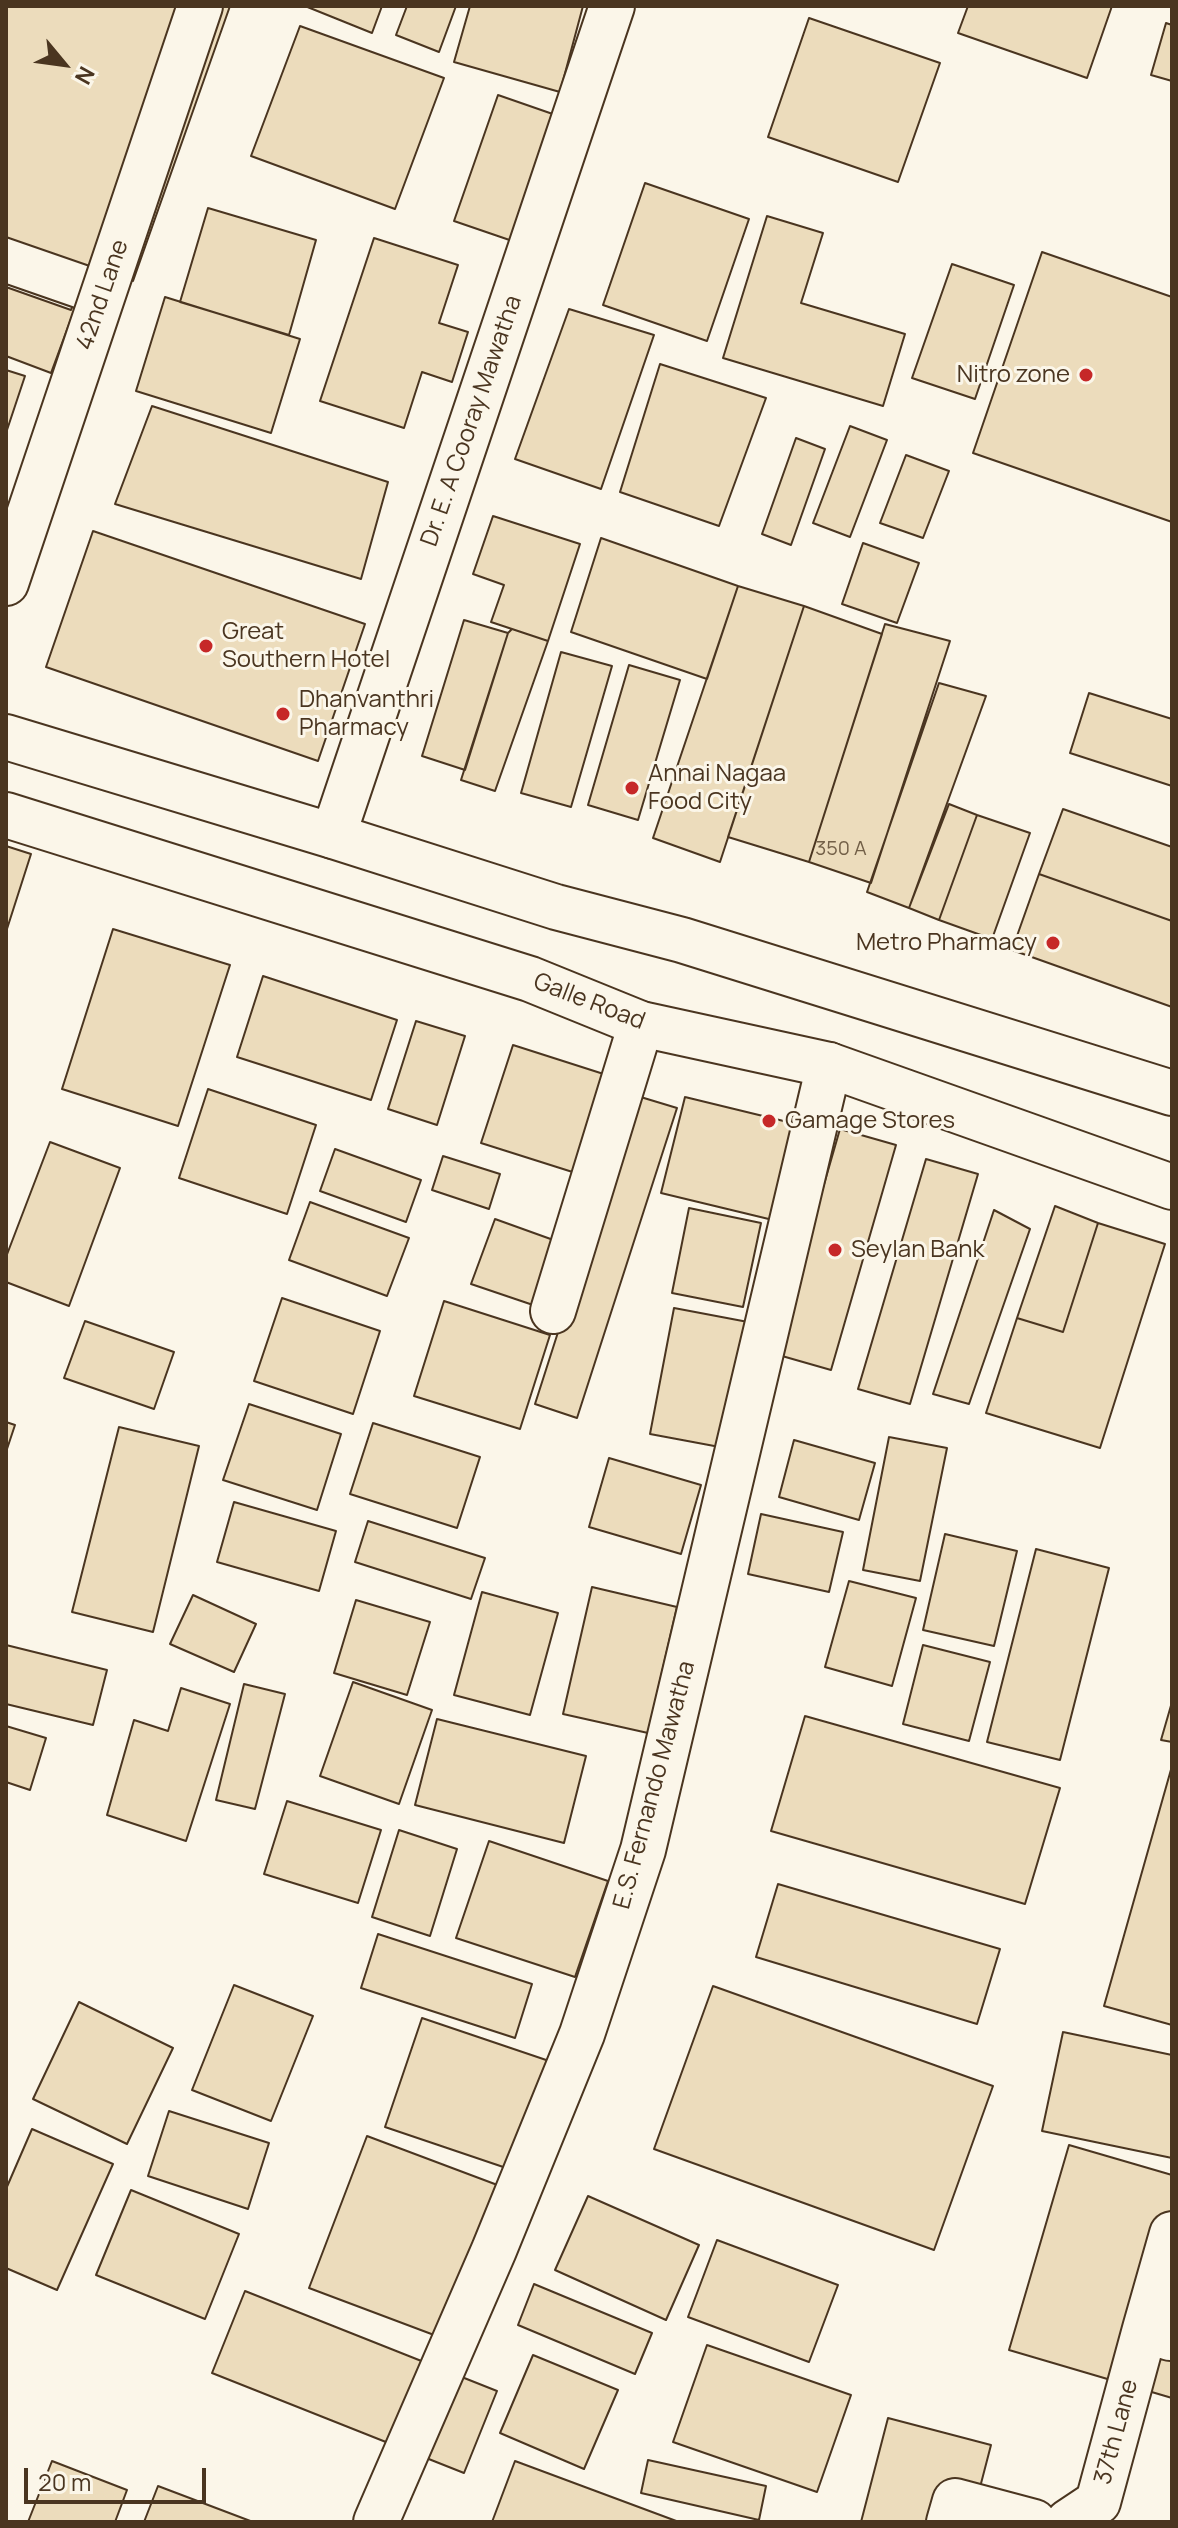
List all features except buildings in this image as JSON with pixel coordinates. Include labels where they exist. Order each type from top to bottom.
[{"type":"main road","name":"42nd Lane","points":[[6,583],[200,6]]},
{"type":"main road","name":"Dr. E. A Cooray Mawatha","points":[[333,836],[612,6]]},
{"type":"main road","points":[[6,737],[556,907],[697,944],[1172,1093]]},
{"type":"main road","name":"Galle Road","points":[[7,819],[530,979],[641,1024],[829,1065],[1172,1187]]},
{"type":"main road","points":[[553,1311],[641,1024]]},
{"type":"main road","name":"E.S. Fernando Mawatha","points":[[376,2522],[494,2250],[582,2034],[643,1850],[829,1065]]},
{"type":"main road","name":"37th Lane","points":[[1068,2522],[1098,2502],[1158,2334],[1172,2234]]},
{"type":"main road","points":[[949,2522],[955,2501],[1034,2522]]},
{"type":"place","name":"Nitro zone","points":[[1086,375]]},
{"type":"place","name":"Great Southern Hotel","points":[[206,646]]},
{"type":"place","name":"Dhanvanthri Pharmacy","points":[[283,714]]},
{"type":"place","name":"Annai Nagaa Food City","points":[[632,788]]},
{"type":"place","name":"Metro Pharmacy","points":[[1053,943]]},
{"type":"place","name":"Gamage Stores","points":[[769,1121]]},
{"type":"place","name":"Seylan Bank","points":[[835,1250]]}]
